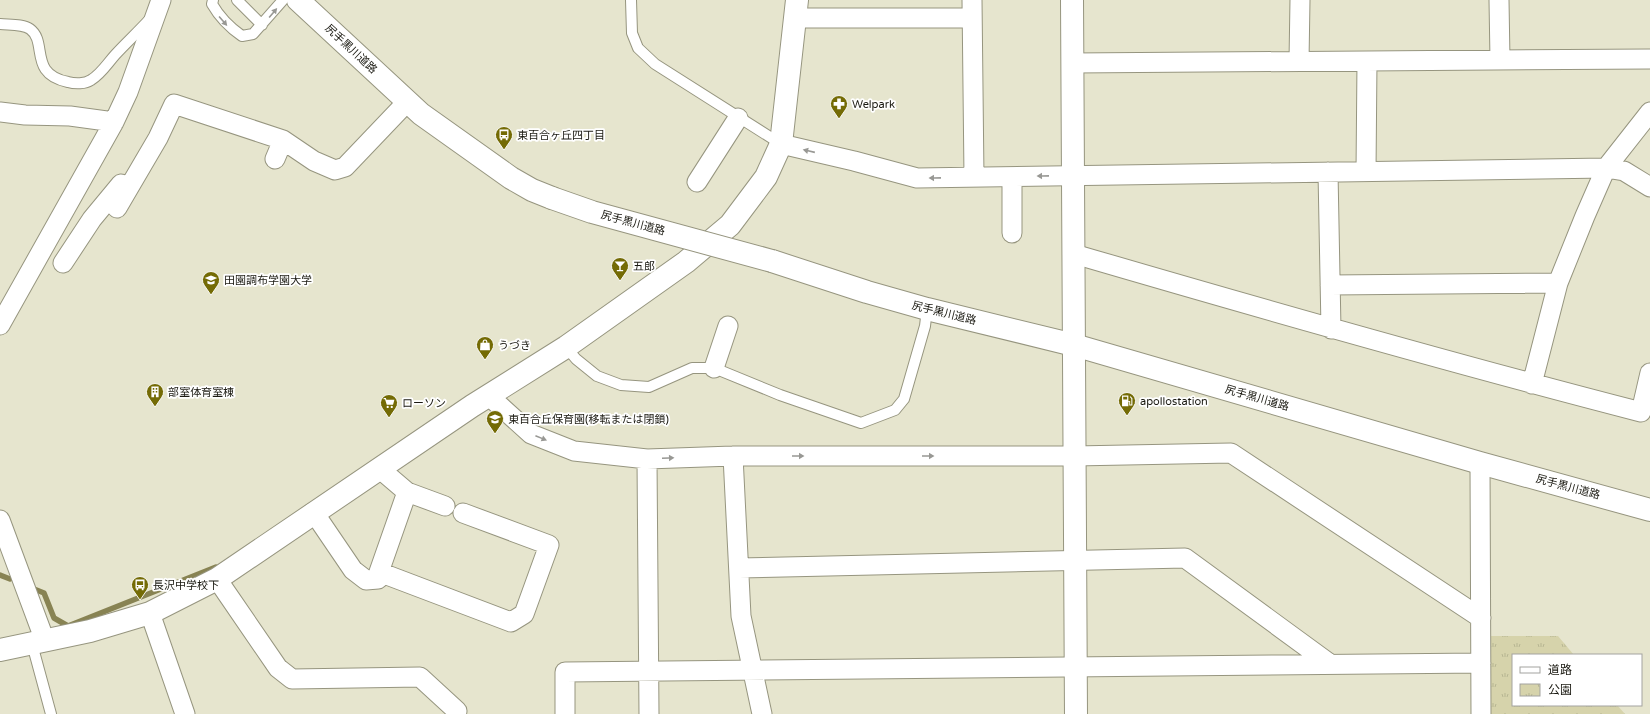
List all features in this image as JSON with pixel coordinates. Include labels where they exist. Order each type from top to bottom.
[{"type":"street","name":"尻手黒川道路","points":[[298,0],[420,114],[511,178],[532,190],[552,198],[592,212],[772,261],[866,292],[927,309],[1074,345],[1480,463],[1650,510]]},
{"type":"street","points":[[1072,0],[1076,714]]},
{"type":"street","points":[[1298,61],[1300,0]]},
{"type":"street","points":[[1499,0],[1500,60]]},
{"type":"street","points":[[0,325],[114,122],[128,92],[159,7]]},
{"type":"street","points":[[0,650],[90,631],[150,613],[217,579],[312,513],[380,469],[472,406],[566,347],[686,262],[730,226],[766,177],[781,144],[796,9],[972,9],[974,177]]},
{"type":"street","points":[[1073,63],[1650,59]]},
{"type":"street","points":[[1366,172],[1367,61]]},
{"type":"street","points":[[118,208],[158,138],[174,104],[283,140],[314,162],[335,170],[345,166],[407,102]]},
{"type":"street","points":[[0,112],[25,115],[70,116],[114,122]]},
{"type":"street","points":[[1532,384],[1558,283],[1606,168],[1650,112]]},
{"type":"street","points":[[697,182],[738,118]]},
{"type":"street","points":[[275,160],[283,140]]},
{"type":"street","points":[[781,144],[854,161],[917,178],[1606,168],[1624,171],[1650,187]]},
{"type":"street","points":[[63,263],[92,219],[131,172],[141,168]]},
{"type":"street","points":[[1328,172],[1331,329]]},
{"type":"street","points":[[1012,177],[1012,233]]},
{"type":"street","points":[[1074,254],[1331,329],[1641,412],[1650,373]]},
{"type":"street","points":[[1330,284],[1558,283]]},
{"type":"street","points":[[714,368],[728,326]]},
{"type":"street","points":[[490,396],[531,434],[574,451],[647,459],[733,456],[1074,456],[1231,453],[1480,618]]},
{"type":"street","points":[[733,456],[741,616],[762,714]]},
{"type":"street","points":[[647,459],[649,714]]},
{"type":"street","points":[[1480,463],[1481,714]]},
{"type":"street","points":[[380,469],[407,492],[549,545],[524,614],[511,622],[461,610],[379,572],[407,492]]},
{"type":"street","points":[[312,513],[319,520],[353,570],[366,580],[378,579],[383,574]]},
{"type":"street","points":[[0,520],[38,643]]},
{"type":"street","points":[[739,568],[1185,558],[1330,664]]},
{"type":"street","points":[[217,579],[278,668],[292,679],[420,677],[457,711]]},
{"type":"street","points":[[150,613],[185,714]]},
{"type":"street","points":[[565,714],[565,672],[1481,663]]},
{"type":"lane","points":[[214,0],[212,4],[217,14],[228,26],[242,36],[253,34],[283,0]]},
{"type":"lane","points":[[237,0],[262,25]]},
{"type":"lane","points":[[631,0],[632,33],[638,48],[655,64],[781,144]]},
{"type":"lane","points":[[0,24],[20,26],[30,29],[36,36],[41,62],[48,73],[59,81],[75,84],[91,80],[95,77],[159,7]]},
{"type":"lane","points":[[566,347],[576,359],[597,376],[621,385],[649,386],[692,368],[714,368],[780,395],[861,423],[895,410],[904,399],[925,326],[927,309]]},
{"type":"lane","points":[[38,643],[51,714]]},
{"type":"green space","points":[[1488,636],[1558,636],[1573,654],[1512,654],[1512,706],[1618,706],[1625,714],[1488,714]]},
{"type":"waterway","points":[[34,589],[44,593],[54,618],[68,626],[216,567],[219,569]]},
{"type":"waterway","points":[[0,575],[10,579]]},
{"type":"place","name":"Welpark","points":[[839,119]]},
{"type":"place","name":"東百合ヶ丘四丁目","points":[[504,150]]},
{"type":"place","name":"五郎","points":[[620,281]]},
{"type":"place","name":"田園調布学園大学","points":[[211,295]]},
{"type":"place","name":"うづき","points":[[485,360]]},
{"type":"place","name":"部室体育室棟","points":[[155,407]]},
{"type":"place","name":"apollostation","points":[[1127,416]]},
{"type":"place","name":"ローソン","points":[[389,418]]},
{"type":"place","name":"東百合丘保育園(移転または閉鎖)","points":[[495,434]]},
{"type":"place","name":"長沢中学校下","points":[[140,600]]}]
